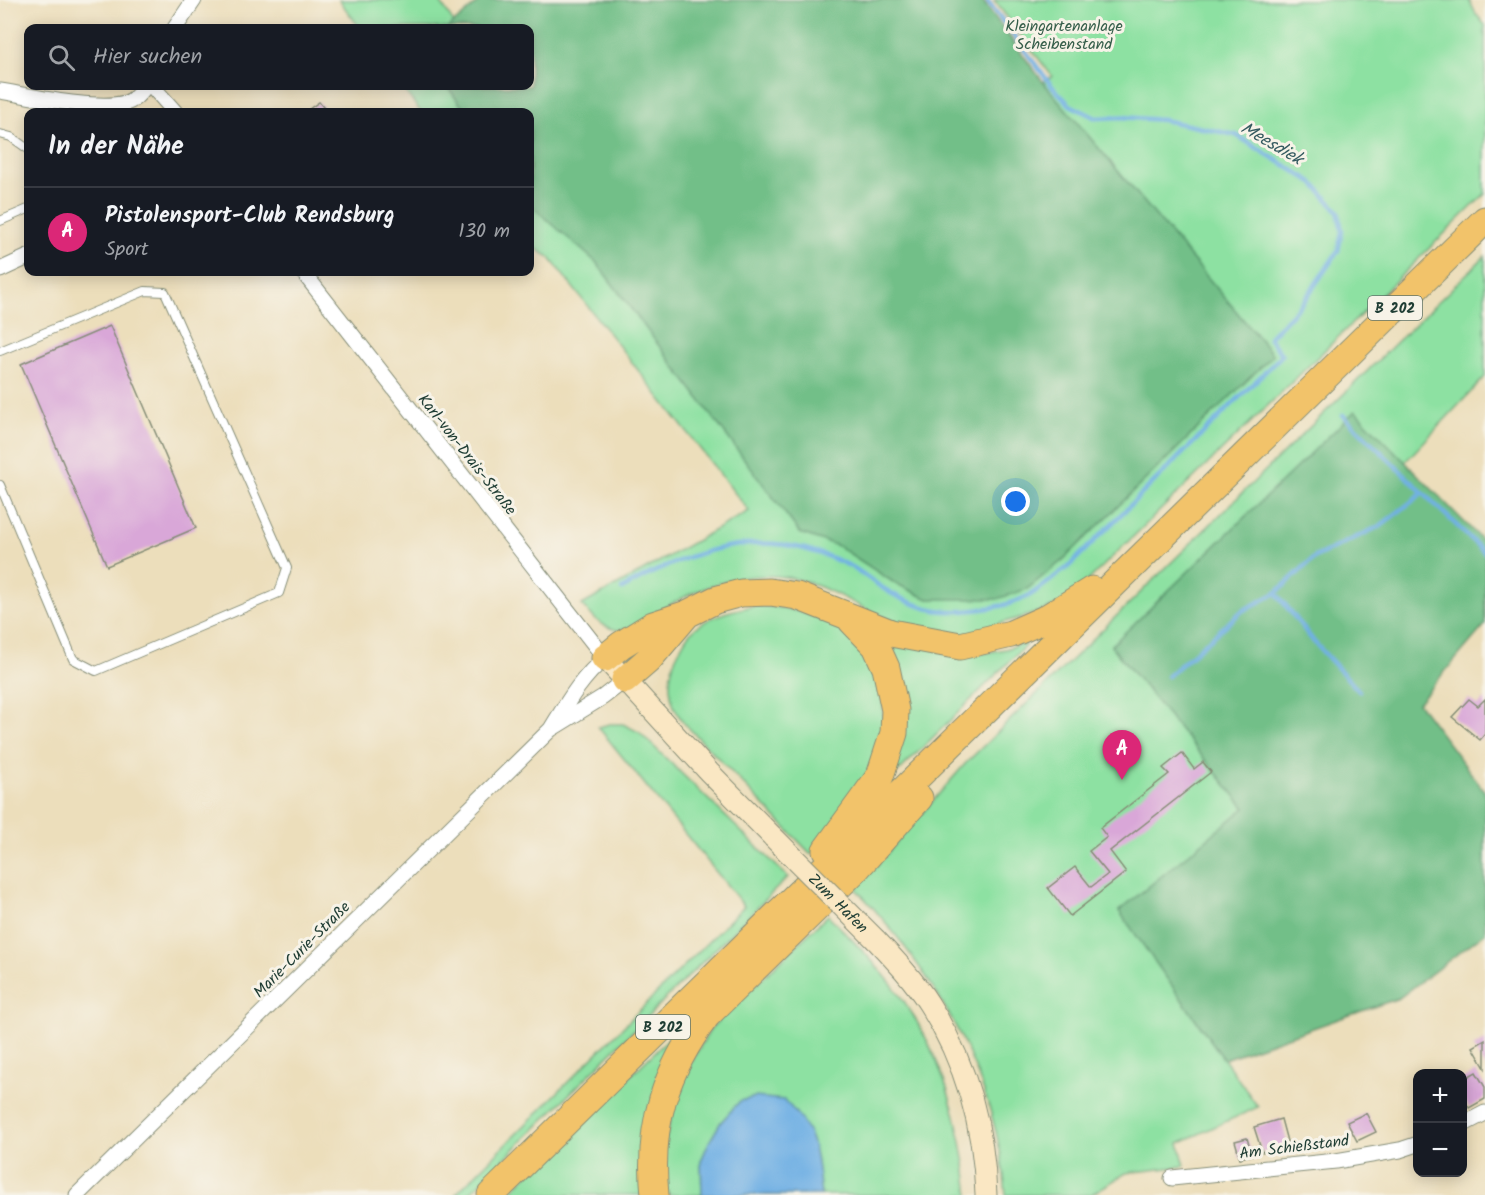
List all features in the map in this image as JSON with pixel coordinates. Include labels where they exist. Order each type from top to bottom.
[{"type":"highway","name":"B 202","points":[[491,1195],[1485,220]]},
{"type":"highway","points":[[605,658],[653,626],[687,614],[715,600],[741,593],[770,592],[797,596],[891,633],[960,646],[1011,634],[1045,619],[1136,562]]},
{"type":"highway","points":[[625,680],[648,660],[687,614]]},
{"type":"highway","points":[[792,901],[846,820],[880,776],[894,733],[895,710],[886,668],[876,646],[849,618]]},
{"type":"highway","points":[[655,1195],[652,1172],[656,1123],[668,1080],[689,1039],[707,1015],[856,869],[967,745],[990,704]]},
{"type":"main road","name":"Zum Hafen","points":[[605,658],[710,772],[876,940],[905,971],[928,1003],[945,1033],[964,1076],[977,1118],[986,1163],[986,1195]]},
{"type":"street","points":[[178,24],[194,0]]},
{"type":"street","points":[[0,91],[105,106],[126,103],[134,99],[142,90]]},
{"type":"street","points":[[156,90],[171,108]]},
{"type":"street","points":[[0,270],[24,259]]},
{"type":"street","name":"Karl-von-Drais-Straße","points":[[306,276],[605,658]]},
{"type":"street","name":"Marie-Curie-Straße","points":[[77,1195],[551,729],[579,684],[605,658]]},
{"type":"street","name":"Marie-Curie-Straße","points":[[551,729],[577,714],[625,680]]},
{"type":"street","points":[[1466,1123],[1485,1113]]},
{"type":"street","name":"Am Schießstand","points":[[1172,1178],[1335,1161],[1413,1146]]},
{"type":"lane","points":[[0,134],[11,137],[24,145]]},
{"type":"lane","points":[[0,221],[24,210]]},
{"type":"lane","points":[[0,351],[146,291],[165,292],[287,568],[279,593],[96,671],[73,659],[0,485]]},
{"type":"green space","points":[[339,0],[439,0],[454,23],[453,24],[357,24]]},
{"type":"green space","points":[[481,0],[982,0],[1043,82],[1273,355],[1063,560],[1027,589],[997,599],[928,599],[893,582],[838,546],[800,533],[596,262],[534,208],[534,108],[463,108],[450,90],[534,90],[534,24],[453,24]]},
{"type":"green space","name":"Kleingartenanlage Scheibenstand","points":[[994,0],[1469,0],[1485,25],[1485,194],[1085,584],[1068,599],[1055,606],[968,634],[941,634],[889,619],[804,581],[777,576],[761,576],[726,581],[692,593],[631,627],[618,630],[602,624],[582,605],[749,511],[549,257],[534,248],[534,208],[596,262],[800,533],[838,545],[893,582],[928,599],[1027,589],[1063,560],[1273,355],[1043,82],[1052,76]]},
{"type":"green space","points":[[404,90],[450,90],[463,108],[418,108]]},
{"type":"green space","points":[[1485,256],[1485,377],[1405,462],[1355,411],[1111,646],[1245,808],[1119,911],[1258,1107],[1179,1143],[1185,1166],[1126,1173],[1090,1195],[1006,1195],[1000,1152],[990,1110],[957,1030],[936,992],[912,956],[856,889],[965,764]]},
{"type":"green space","points":[[1355,411],[1485,543],[1485,625],[1418,703],[1485,792],[1485,933],[1399,998],[1224,1059],[1119,911],[1245,808],[1111,646]]},
{"type":"green space","points":[[754,606],[802,612],[843,632],[860,647],[872,665],[880,687],[885,728],[884,744],[841,820],[811,854],[684,723],[671,697],[672,668],[675,658],[690,633],[712,618]]},
{"type":"green space","points":[[879,637],[974,655],[1024,643],[1026,645],[898,772],[895,770]]},
{"type":"green space","points":[[623,724],[639,732],[788,877],[468,1195],[455,1195],[744,906],[598,727]]},
{"type":"green space","points":[[828,915],[868,956],[895,989],[918,1023],[930,1046],[956,1118],[969,1195],[821,1195],[816,1156],[721,1122],[701,1161],[702,1195],[663,1195],[661,1158],[681,1078],[712,1027]]},
{"type":"green space","points":[[716,993],[692,1024],[645,1195],[507,1195]]},
{"type":"water","points":[[755,1097],[784,1100],[803,1122],[816,1155],[821,1195],[702,1195],[701,1161],[709,1142],[721,1122],[740,1101]]},
{"type":"building","points":[[319,102],[324,108],[311,108]]},
{"type":"building","points":[[110,326],[196,528],[107,566],[21,364]]},
{"type":"building","points":[[1469,699],[1478,706],[1485,699],[1485,734],[1480,740],[1452,717]]},
{"type":"building","points":[[1182,753],[1194,769],[1203,762],[1211,772],[1110,851],[1126,872],[1070,916],[1048,888],[1075,867],[1091,887],[1108,874],[1089,851],[1107,837],[1100,828],[1169,774],[1163,768]]},
{"type":"building","points":[[1485,1040],[1485,1068],[1473,1047]]},
{"type":"building","points":[[1476,1072],[1485,1087],[1485,1099],[1469,1108],[1467,1104],[1467,1077]]},
{"type":"building","points":[[1366,1113],[1376,1132],[1357,1141],[1347,1122]]},
{"type":"building","points":[[1281,1119],[1288,1145],[1262,1152],[1254,1127]]},
{"type":"building","points":[[1247,1138],[1252,1155],[1240,1158],[1235,1141]]},
{"type":"waterway","points":[[622,589],[687,558],[733,546],[757,544],[805,549],[829,557],[852,567],[899,597],[934,610],[978,610],[1020,600],[1035,592],[1067,568],[1282,355],[1269,338],[1304,301],[1338,251],[1342,231],[1338,211],[1312,182],[1236,135],[1163,120],[1096,118],[1070,105],[1051,85],[987,0]]},
{"type":"waterway","name":"Meesdiek","points":[[1343,415],[1485,553]]},
{"type":"waterway","points":[[1359,691],[1314,642],[1276,593],[1315,557],[1380,526],[1423,493]]},
{"type":"waterway","points":[[1168,676],[1242,611],[1276,593]]},
{"type":"place","name":"Pistolensport-Club Rendsburg","points":[[1122,780]]}]
